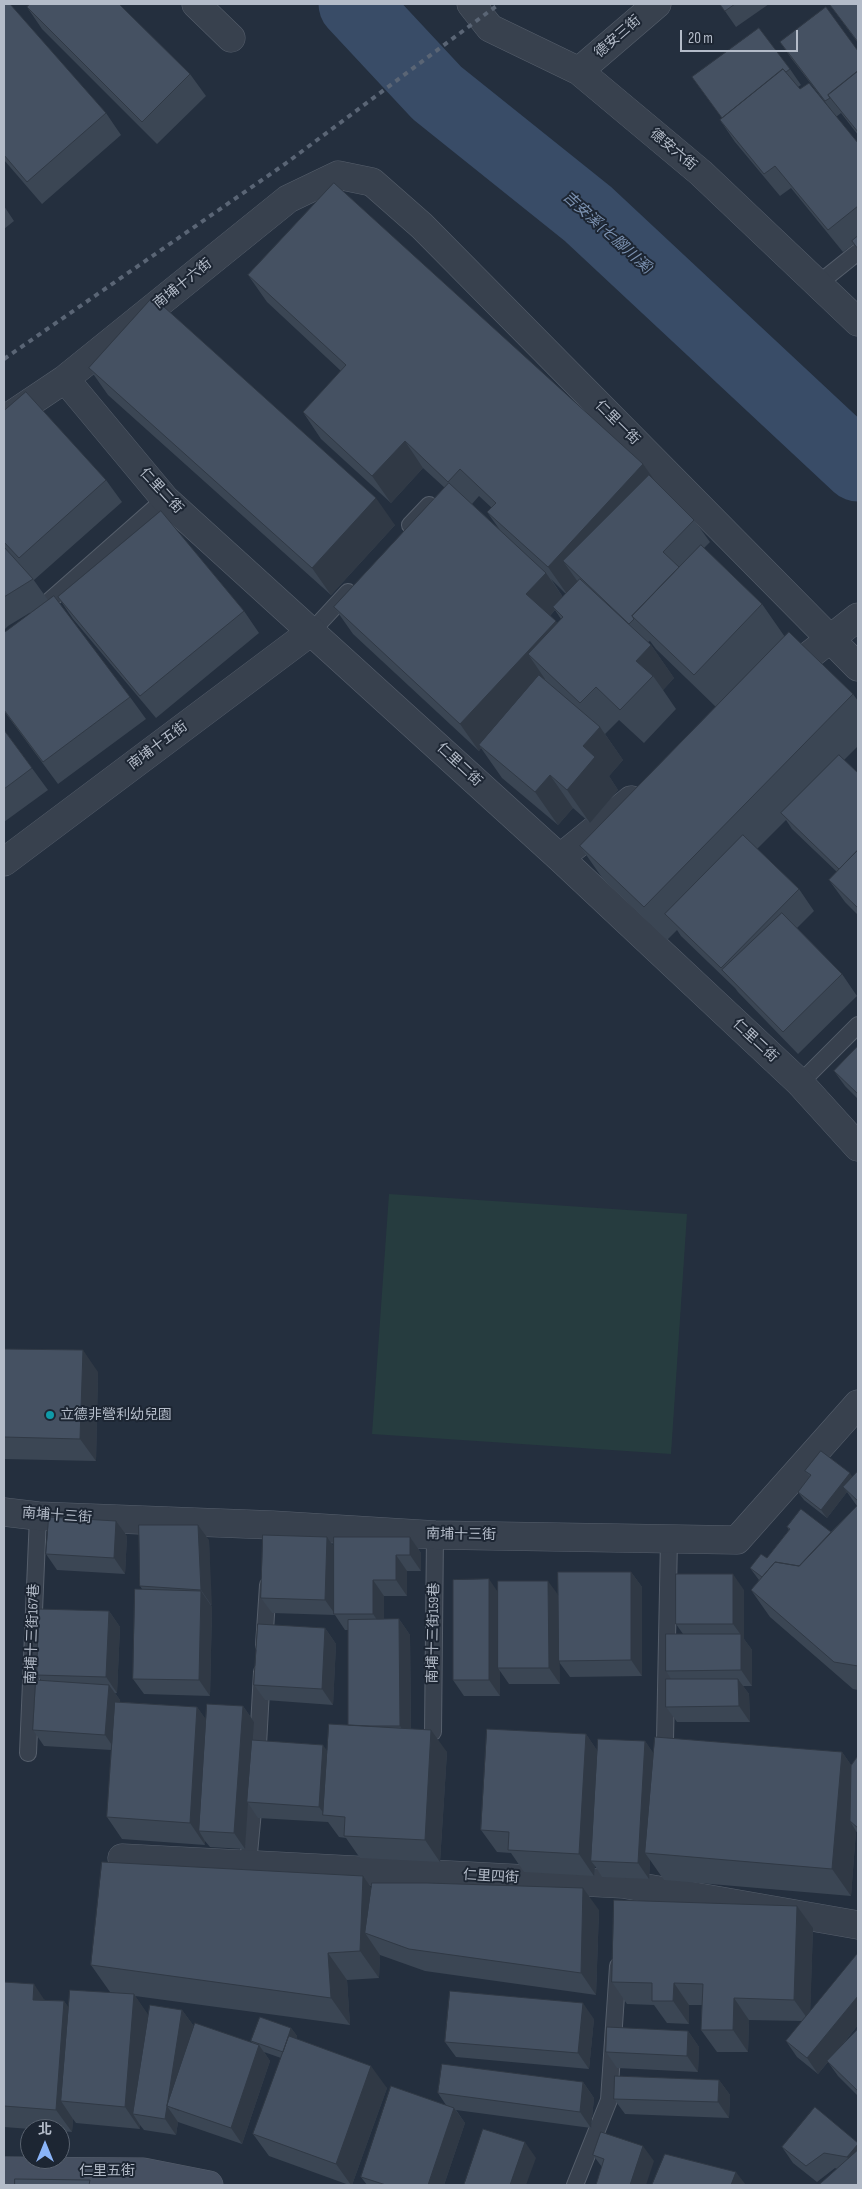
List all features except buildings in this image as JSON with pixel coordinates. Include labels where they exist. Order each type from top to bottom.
[{"type":"street","points":[[196,4],[231,38]]},
{"type":"street","name":"德安六街","points":[[471,4],[490,28],[579,71],[701,173],[858,322]]},
{"type":"street","name":"德安三街","points":[[579,71],[657,4]]},
{"type":"street","name":"南埔十六街","points":[[4,420],[64,379],[288,199],[338,175],[372,182]]},
{"type":"street","name":"仁里一街","points":[[372,182],[422,226],[858,667]]},
{"type":"street","name":"仁里二街","points":[[64,379],[165,499],[560,858],[800,1083],[858,1148]]},
{"type":"street","points":[[761,694],[858,617]]},
{"type":"street","name":"南埔十五街","points":[[4,862],[312,631]]},
{"type":"street","points":[[560,858],[652,782]]},
{"type":"street","name":"南埔十三街","points":[[4,1512],[271,1535],[435,1535],[737,1540],[858,1404]]},
{"type":"street","name":"仁里四街","points":[[122,1858],[248,1864],[622,1894],[858,1925]]},
{"type":"street","name":"仁里五街","points":[[4,2171],[143,2172],[200,2184]]},
{"type":"lane","points":[[818,284],[858,252]]},
{"type":"lane","points":[[26,620],[165,499]]},
{"type":"lane","points":[[396,540],[429,505]]},
{"type":"lane","points":[[312,631],[358,582]]},
{"type":"lane","points":[[800,1083],[858,1025]]},
{"type":"lane","name":"南埔十三街167巷","points":[[28,1752],[38,1516]]},
{"type":"lane","name":"南埔十三街159巷","points":[[433,1732],[435,1535]]},
{"type":"lane","points":[[665,1740],[669,1539]]},
{"type":"lane","points":[[248,1864],[254,1816],[268,1574]]},
{"type":"lane","points":[[575,2185],[609,2100],[619,1953]]},
{"type":"green space","points":[[389,1194],[687,1214],[671,1454],[372,1434]]},
{"type":"waterway","name":"吉安溪 (七腳川溪)","points":[[354,4],[437,93],[588,214],[858,466]]},
{"type":"railway","points":[[4,359],[285,164],[499,4]]},
{"type":"place","name":"立德非營利幼兒園","points":[[50,1415]]}]
